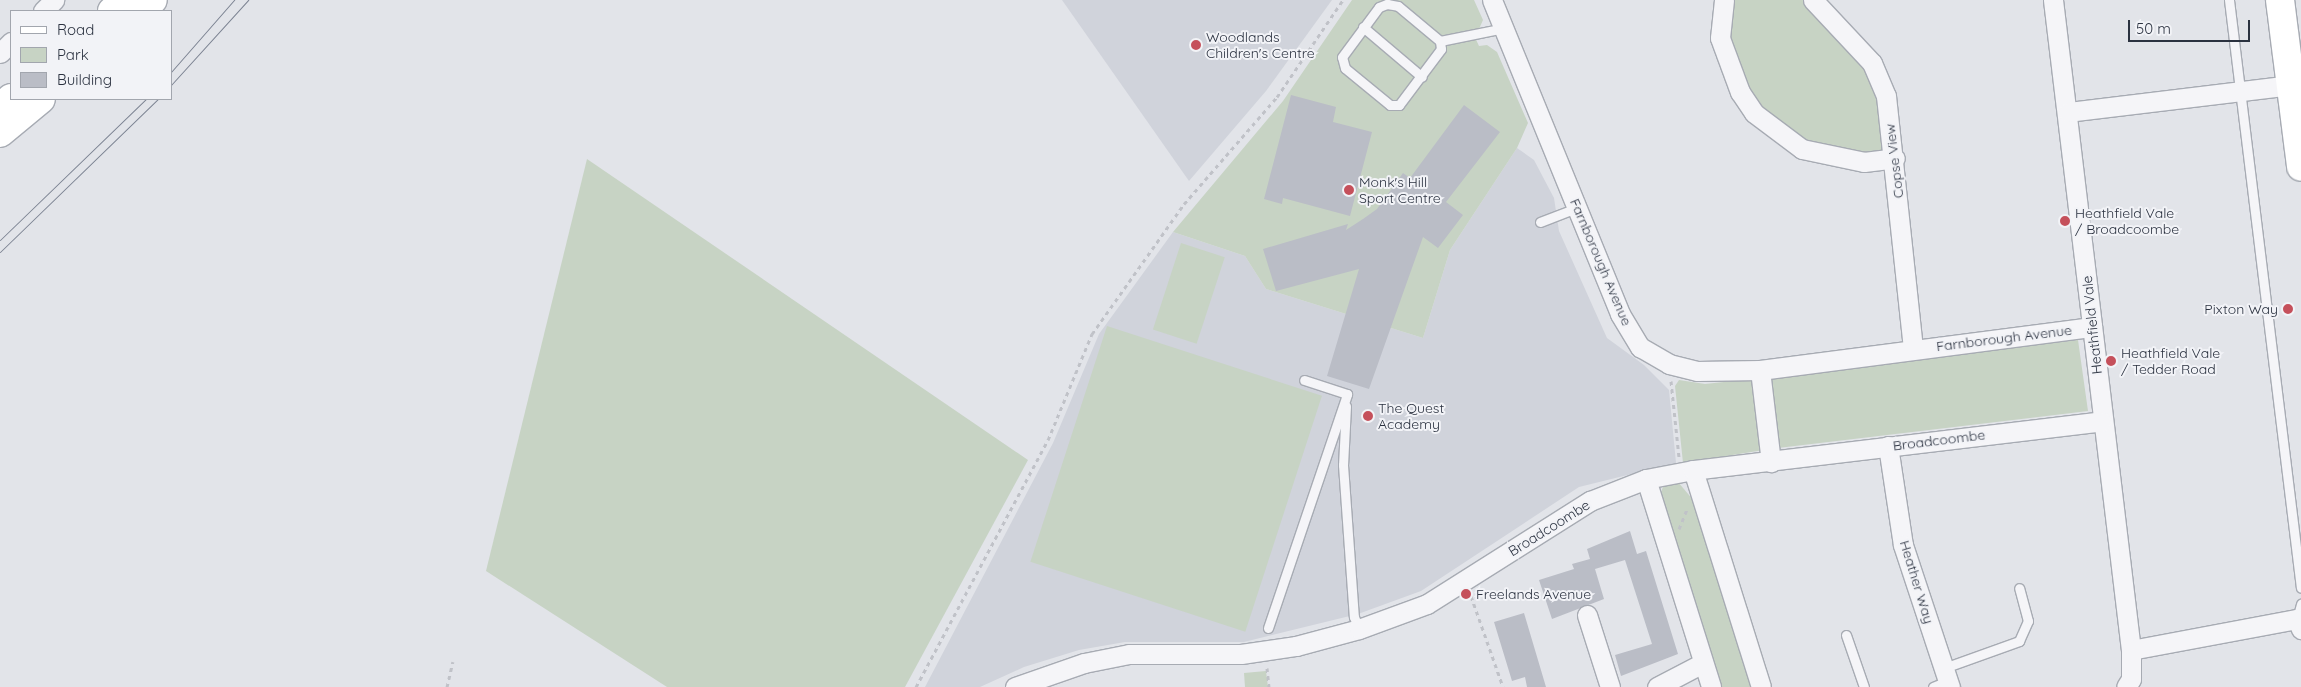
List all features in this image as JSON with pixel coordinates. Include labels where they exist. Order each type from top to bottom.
[{"type":"main road","points":[[113,10],[126,0]]},
{"type":"main road","points":[[142,10],[153,0]]},
{"type":"main road","points":[[2280,0],[2301,166]]},
{"type":"main road","points":[[0,108],[10,99]]},
{"type":"main road","points":[[0,133],[40,100]]},
{"type":"street","points":[[44,10],[54,0]]},
{"type":"street","name":"Farnborough Avenue","points":[[1492,0],[1620,314],[1640,347],[1669,364],[1697,371],[1760,370],[1913,348],[2092,327]]},
{"type":"street","points":[[1707,0],[1723,6],[1720,38],[1729,67],[1754,113],[1802,149],[1864,162],[1895,158]]},
{"type":"street","name":"Copse View","points":[[1813,0],[1872,63],[1886,96],[1895,158],[1913,348]]},
{"type":"street","name":"Heathfield Vale","points":[[2053,0],[2068,112],[2101,420],[2131,650],[2131,679],[2126,687]]},
{"type":"street","points":[[0,53],[10,43]]},
{"type":"street","points":[[2068,112],[2290,85]]},
{"type":"street","points":[[1760,370],[1771,462]]},
{"type":"street","name":"Broadcoombe","points":[[1015,687],[1084,663],[1129,654],[1241,654],[1296,646],[1359,629],[1427,604],[1590,501],[1646,479],[1690,475],[1888,446],[2101,420]]},
{"type":"street","name":"Heather Way","points":[[1888,446],[1903,545],[1944,681]]},
{"type":"street","points":[[1690,475],[1761,687]]},
{"type":"street","points":[[1646,479],[1711,687]]},
{"type":"street","points":[[1587,615],[1610,687]]},
{"type":"street","points":[[2131,650],[2300,618]]},
{"type":"street","points":[[1656,687],[1685,679],[1703,663]]},
{"type":"lane","points":[[2230,0],[2301,588]]},
{"type":"lane","points":[[1387,4],[1398,6],[1440,41],[1441,49],[1422,77],[1399,105],[1390,105],[1345,68],[1342,57],[1363,27],[1379,7],[1387,4]]},
{"type":"lane","points":[[1363,27],[1422,77]]},
{"type":"lane","points":[[1440,41],[1504,28]]},
{"type":"lane","points":[[1540,222],[1577,208]]},
{"type":"lane","points":[[1304,380],[1347,394]]},
{"type":"lane","points":[[1268,628],[1347,394]]},
{"type":"lane","points":[[1347,394],[1343,465],[1354,617],[1359,629]]},
{"type":"lane","points":[[1944,681],[2019,641],[2028,621],[2020,588]]},
{"type":"lane","points":[[1846,635],[1864,687]]},
{"type":"path","points":[[916,687],[1048,440],[1092,334],[1184,204],[1277,97],[1343,0]]},
{"type":"path","points":[[1669,364],[1690,475],[1669,553]]},
{"type":"path","points":[[1462,583],[1477,607],[1503,687]]},
{"type":"path","points":[[447,687],[453,662]]},
{"type":"path","points":[[1267,668],[1269,687]]},
{"type":"shaded area","name":"Woodlands Children's Centre","points":[[1062,0],[1332,0],[1266,91],[1189,181]]},
{"type":"shaded area","name":"The Quest Academy","points":[[1517,148],[1534,160],[1554,198],[1559,231],[1607,338],[1644,365],[1669,390],[1676,463],[1579,487],[1421,591],[1358,614],[1244,642],[1125,642],[1079,650],[1024,667],[980,687],[925,687],[1053,443],[1099,334],[1173,232],[1245,256],[1266,289],[1423,338],[1450,250]]},
{"type":"green space","name":"Monk's Hill Sport Centre","points":[[1352,0],[1474,0],[1483,20],[1479,29],[1472,31],[1479,46],[1487,45],[1497,52],[1528,123],[1517,148],[1450,250],[1423,338],[1266,289],[1245,256],[1173,232],[1283,101]]},
{"type":"green space","points":[[1724,0],[1813,0],[1872,63],[1895,158],[1802,149],[1740,92],[1722,12]]},
{"type":"green space","points":[[587,159],[1028,460],[905,687],[667,687],[486,571]]},
{"type":"green space","points":[[1181,243],[1225,257],[1197,344],[1153,330]]},
{"type":"green space","points":[[1107,326],[1322,396],[1245,632],[1030,562]]},
{"type":"green space","points":[[2078,340],[2088,411],[1770,449],[1683,463],[1675,386],[1679,380],[1705,384]]},
{"type":"green space","points":[[1678,482],[1694,501],[1751,687],[1717,687],[1659,498],[1664,484]]},
{"type":"green space","points":[[1266,671],[1268,687],[1245,687],[1244,673]]},
{"type":"building","points":[[1291,95],[1336,107],[1333,122],[1372,132],[1350,216],[1283,198],[1282,204],[1264,199]]},
{"type":"building","points":[[1464,105],[1500,132],[1446,202],[1463,215],[1438,248],[1423,237],[1369,389],[1327,376],[1359,269],[1276,291],[1263,249],[1348,224],[1346,230],[1377,209],[1403,173],[1410,178]]},
{"type":"building","points":[[1630,531],[1637,554],[1646,551],[1678,654],[1621,676],[1615,655],[1652,644],[1625,560],[1595,569],[1604,599],[1552,619],[1539,580],[1574,569],[1572,564],[1590,559],[1587,549]]},
{"type":"building","points":[[1524,613],[1546,687],[1527,687],[1525,677],[1512,681],[1494,622]]},
{"type":"tram line","points":[[172,71],[234,0]]},
{"type":"tram line","points":[[172,84],[248,0]]},
{"type":"tram line","points":[[0,240],[145,100]]},
{"type":"tram line","points":[[0,252],[157,100]]},
{"type":"place","name":"Woodlands Children's Centre","points":[[1196,45]]},
{"type":"place","name":"Monk's Hill Sport Centre","points":[[1349,190]]},
{"type":"place","name":"Heathfield Vale / Broadcoombe","points":[[2065,221]]},
{"type":"place","name":"Pixton Way","points":[[2288,309]]},
{"type":"place","name":"Heathfield Vale / Tedder Road","points":[[2111,361]]},
{"type":"place","name":"The Quest Academy","points":[[1368,416]]},
{"type":"place","name":"Freelands Avenue","points":[[1466,594]]}]
